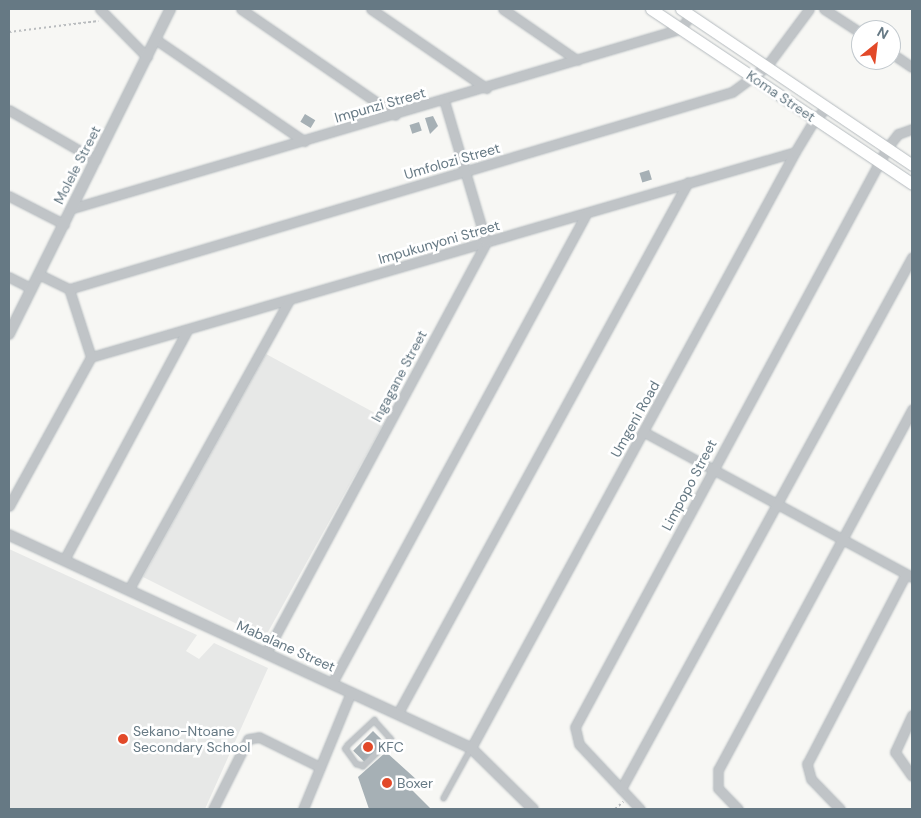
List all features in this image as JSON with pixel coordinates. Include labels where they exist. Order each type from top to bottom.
[{"type":"main road","name":"Koma Street","points":[[651,9],[912,184]]},
{"type":"main road","name":"Koma Street","points":[[686,12],[912,164]]},
{"type":"street","points":[[100,9],[147,56]]},
{"type":"street","name":"Molele Street","points":[[9,334],[170,9]]},
{"type":"street","points":[[240,9],[395,115]]},
{"type":"street","points":[[372,9],[486,88]]},
{"type":"street","points":[[503,9],[577,60]]},
{"type":"street","name":"Umfolozi Street","points":[[69,289],[732,92],[754,78],[766,67],[809,9]]},
{"type":"street","points":[[824,9],[851,27]]},
{"type":"street","points":[[680,29],[686,12]]},
{"type":"street","name":"Impunzi Street","points":[[70,209],[395,115],[680,29]]},
{"type":"street","points":[[155,39],[304,141]]},
{"type":"street","points":[[901,60],[912,67]]},
{"type":"street","points":[[444,100],[486,242]]},
{"type":"street","name":"Umgeni Road","points":[[471,748],[644,432],[794,152],[815,119],[827,107]]},
{"type":"street","points":[[9,110],[96,160]]},
{"type":"street","points":[[887,148],[898,134],[912,129]]},
{"type":"street","name":"Limpopo Street","points":[[640,809],[579,744],[575,727],[713,469],[881,163],[887,148]]},
{"type":"street","name":"Impukunyoni Street","points":[[91,357],[188,331],[486,242],[585,216],[688,182],[794,152]]},
{"type":"street","points":[[398,713],[688,182]]},
{"type":"street","points":[[9,196],[64,224]]},
{"type":"street","points":[[332,683],[585,216]]},
{"type":"street","name":"Ingagane Street","points":[[266,653],[486,242]]},
{"type":"street","points":[[621,789],[912,257]]},
{"type":"street","points":[[9,506],[91,357],[69,289],[38,274]]},
{"type":"street","points":[[9,277],[31,288]]},
{"type":"street","points":[[129,589],[289,300]]},
{"type":"street","points":[[64,560],[188,331]]},
{"type":"street","points":[[738,809],[718,788],[716,773],[912,408]]},
{"type":"street","points":[[644,432],[779,502],[909,575],[807,764],[811,778],[840,809]]},
{"type":"street","name":"Mabalane Street","points":[[9,535],[471,748],[533,809]]},
{"type":"street","points":[[303,809],[351,692]]},
{"type":"street","points":[[912,715],[894,752],[912,776]]},
{"type":"street","points":[[213,809],[248,739],[259,737],[320,767]]},
{"type":"lane","points":[[374,720],[391,739],[364,766],[356,764],[345,750],[374,720]]},
{"type":"lane","points":[[443,798],[471,748]]},
{"type":"path","points":[[9,32],[111,20]]},
{"type":"shaded area","points":[[266,354],[386,419],[268,632],[257,634],[143,577]]},
{"type":"shaded area","name":"Sekano-Ntoane Secondary School","points":[[9,549],[197,635],[186,651],[199,659],[214,643],[268,668],[205,809],[9,809]]},
{"type":"building","points":[[305,114],[315,120],[311,128],[300,122]]},
{"type":"building","points":[[433,116],[438,126],[430,134],[425,118]]},
{"type":"building","points":[[419,122],[422,131],[412,134],[409,125]]},
{"type":"building","points":[[649,170],[652,180],[642,182],[639,173]]},
{"type":"building","name":"KFC","points":[[373,731],[384,742],[365,762],[353,751]]},
{"type":"building","name":"Boxer","points":[[386,752],[417,780],[409,787],[431,809],[369,809],[358,777]]},
{"type":"place","name":"Sekano-Ntoane Secondary School","points":[[123,739]]},
{"type":"place","name":"KFC","points":[[368,747]]},
{"type":"place","name":"Boxer","points":[[387,783]]}]
